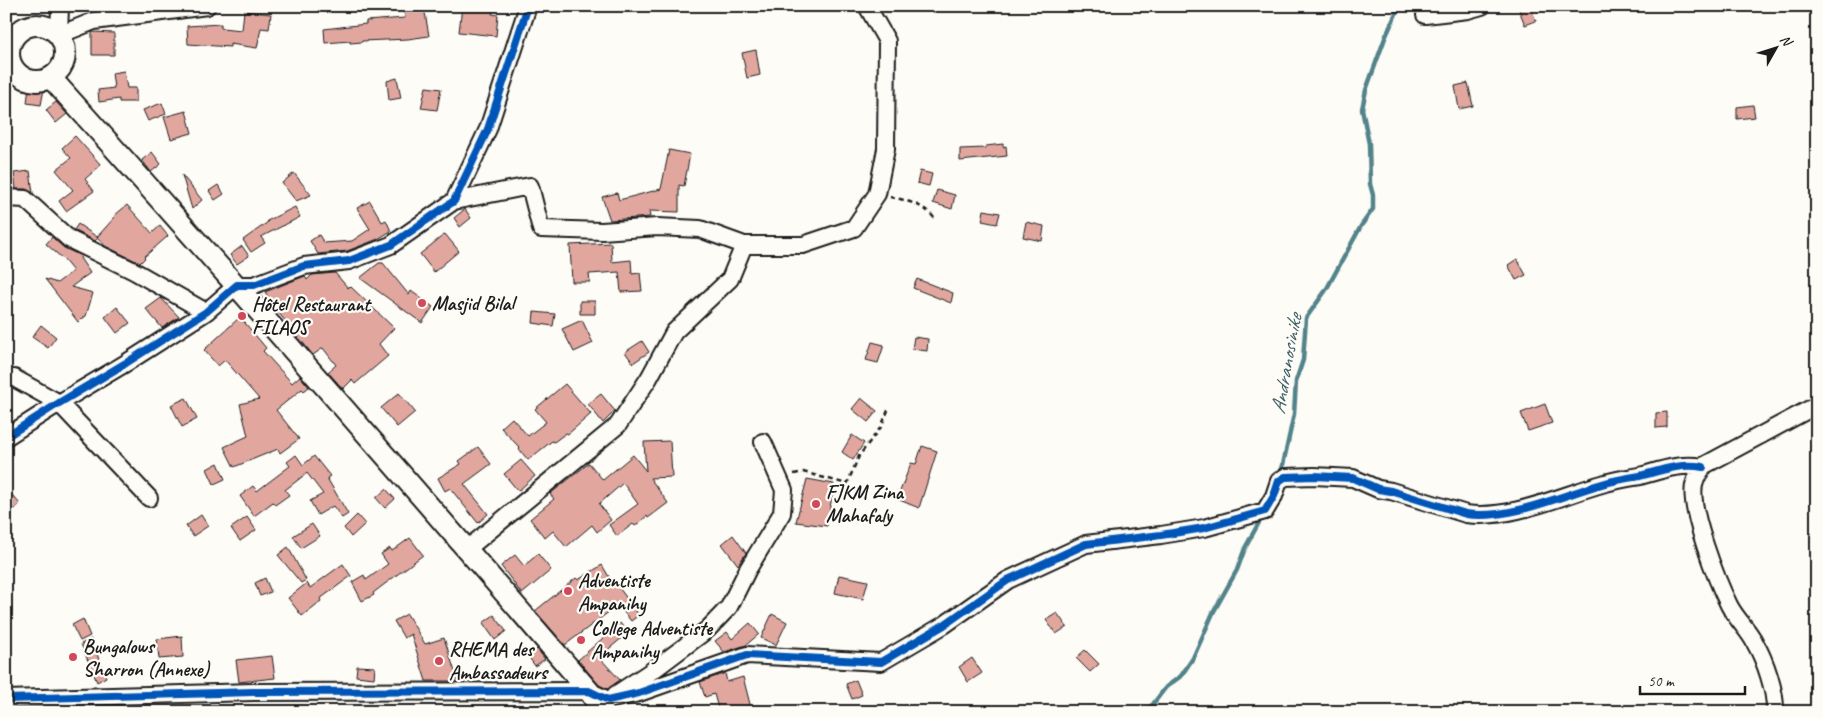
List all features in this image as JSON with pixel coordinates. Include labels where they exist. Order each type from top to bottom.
[{"type":"main road","points":[[41,25],[59,35],[66,50],[63,66],[52,78],[34,82],[12,75],[8,44],[22,29],[41,25]]},
{"type":"main road","points":[[52,78],[237,285],[589,690],[605,706]]},
{"type":"street","points":[[60,6],[59,35],[94,21],[207,6]]},
{"type":"street","points":[[454,201],[488,129],[528,6]]},
{"type":"street","points":[[6,437],[58,403],[126,364],[206,312],[237,285],[254,285],[304,266],[349,261],[391,245],[454,201],[530,186],[541,229],[602,231],[657,228],[700,229],[744,245],[803,245],[854,228],[877,194],[886,149],[887,41],[867,6]]},
{"type":"street","points":[[1425,15],[1468,10],[1482,6]]},
{"type":"street","points":[[6,198],[25,199],[70,239],[134,271],[206,312]]},
{"type":"street","points":[[467,549],[618,425],[650,378],[674,332],[730,280],[744,245]]},
{"type":"street","points":[[6,378],[14,378],[58,403],[149,498]]},
{"type":"street","points":[[1774,712],[1775,700],[1773,691],[1755,642],[1738,621],[1726,598],[1697,521],[1694,486],[1698,473],[1716,458],[1817,404]]},
{"type":"street","points":[[605,706],[708,628],[729,607],[748,569],[782,513],[784,490],[763,442]]},
{"type":"street","points":[[605,706],[746,655],[881,662],[944,625],[1008,580],[1086,544],[1204,528],[1265,511],[1280,481],[1285,477],[1353,478],[1378,489],[1391,491],[1466,514],[1476,515],[1511,511],[1602,484],[1672,467],[1682,465],[1703,467]]},
{"type":"street","points":[[6,699],[253,692],[589,690]]},
{"type":"path","points":[[877,194],[906,201],[930,212],[934,218]]},
{"type":"path","points":[[784,490],[795,473],[803,472],[846,484],[859,456],[881,428],[889,408]]},
{"type":"building","points":[[462,6],[494,6],[492,14],[498,15],[496,36],[459,32]]},
{"type":"building","points":[[1530,6],[1536,21],[1525,25],[1519,10]]},
{"type":"building","points":[[424,7],[429,36],[350,43],[350,41],[325,43],[324,29],[366,24],[366,21],[405,18],[404,9]]},
{"type":"building","points":[[244,11],[271,14],[269,29],[261,28],[257,48],[230,44],[230,47],[188,44],[187,26],[221,24],[221,28],[242,30]]},
{"type":"building","points":[[92,32],[114,33],[114,55],[92,55]]},
{"type":"building","points":[[756,50],[760,75],[747,78],[742,53]]},
{"type":"building","points":[[124,71],[127,88],[136,88],[136,102],[119,102],[119,99],[99,102],[98,90],[114,88],[112,73]]},
{"type":"building","points":[[397,78],[401,98],[389,100],[387,81]]},
{"type":"building","points":[[1468,83],[1473,106],[1459,109],[1455,86]]},
{"type":"building","points":[[29,87],[44,89],[41,105],[27,103]]},
{"type":"building","points":[[426,87],[441,89],[437,110],[421,108]]},
{"type":"building","points":[[56,102],[67,114],[56,123],[46,110]]},
{"type":"building","points":[[162,103],[166,114],[148,121],[143,110]]},
{"type":"building","points":[[1753,105],[1755,117],[1737,119],[1737,107]]},
{"type":"building","points":[[186,111],[192,133],[171,139],[164,117]]},
{"type":"building","points":[[75,136],[101,165],[85,179],[94,191],[66,211],[59,201],[73,190],[56,170],[71,158],[62,148]]},
{"type":"building","points":[[1003,144],[1003,147],[1006,146],[1007,156],[960,161],[960,149],[986,148],[986,146]]},
{"type":"building","points":[[669,150],[690,154],[684,186],[679,185],[679,212],[649,211],[650,217],[610,220],[602,197],[617,193],[619,200],[661,189]]},
{"type":"building","points":[[152,152],[161,164],[151,172],[142,160]]},
{"type":"building","points":[[30,171],[33,193],[26,189],[16,189],[14,173]]},
{"type":"building","points":[[920,171],[932,174],[929,186],[917,183]]},
{"type":"building","points":[[294,173],[311,195],[296,201],[282,183]]},
{"type":"building","points":[[182,175],[202,200],[192,209]]},
{"type":"building","points":[[218,185],[224,194],[215,200],[209,191]]},
{"type":"building","points":[[937,190],[955,195],[952,209],[933,203]]},
{"type":"building","points":[[370,201],[382,222],[386,220],[391,231],[378,239],[347,251],[318,254],[310,241],[319,235],[324,243],[352,241],[370,229],[357,208]]},
{"type":"building","points":[[127,205],[152,233],[160,226],[168,236],[144,257],[140,263],[105,246],[98,238],[95,241],[74,230],[78,224],[97,237],[114,216]]},
{"type":"building","points":[[295,207],[300,217],[261,237],[265,243],[251,252],[243,240],[267,221]]},
{"type":"building","points":[[465,209],[471,218],[460,227],[454,218]]},
{"type":"building","points":[[984,210],[1000,213],[997,224],[982,221]]},
{"type":"building","points":[[1026,222],[1044,226],[1042,241],[1023,237]]},
{"type":"building","points":[[445,234],[459,251],[434,272],[420,254]]},
{"type":"building","points":[[52,237],[64,248],[81,256],[80,258],[90,273],[71,287],[93,293],[86,316],[78,322],[45,279],[57,283],[73,271],[46,244]]},
{"type":"building","points":[[611,243],[612,262],[631,260],[632,274],[640,273],[642,291],[621,292],[619,272],[589,274],[590,282],[572,282],[570,245]]},
{"type":"building","points":[[242,246],[249,256],[237,264],[230,255]]},
{"type":"building","points":[[1517,259],[1526,275],[1516,280],[1508,265]]},
{"type":"building","points":[[379,263],[383,263],[409,295],[411,291],[433,307],[422,323],[360,278]]},
{"type":"building","points":[[335,273],[348,288],[350,286],[394,328],[379,344],[388,356],[355,384],[352,380],[343,389],[328,372],[336,365],[323,348],[313,355],[277,311],[265,292],[305,276],[307,280],[312,275]]},
{"type":"building","points":[[917,279],[953,293],[951,303],[913,288]]},
{"type":"building","points":[[161,298],[179,317],[162,328],[146,309]]},
{"type":"building","points":[[580,301],[595,301],[595,314],[580,314]]},
{"type":"building","points":[[117,307],[130,323],[117,333],[105,317]]},
{"type":"building","points":[[534,312],[555,314],[553,326],[533,323]]},
{"type":"building","points":[[240,317],[266,348],[263,351],[292,383],[300,376],[309,387],[304,391],[302,389],[276,410],[299,439],[280,453],[278,449],[234,467],[224,447],[248,436],[240,404],[259,399],[225,360],[218,366],[204,350]]},
{"type":"building","points":[[582,320],[593,343],[574,352],[562,329]]},
{"type":"building","points":[[41,325],[56,337],[48,348],[32,337]]},
{"type":"building","points":[[914,337],[928,339],[927,351],[912,349]]},
{"type":"building","points":[[642,341],[649,352],[633,363],[625,352]]},
{"type":"building","points":[[872,342],[884,345],[878,363],[866,360]]},
{"type":"building","points":[[565,384],[591,414],[568,434],[566,433],[554,442],[552,441],[528,460],[520,448],[501,428],[512,418],[528,436],[546,422],[535,409]]},
{"type":"building","points":[[399,393],[415,412],[397,427],[381,408]]},
{"type":"building","points":[[601,394],[615,411],[603,423],[588,404]]},
{"type":"building","points":[[186,398],[197,419],[182,427],[171,405]]},
{"type":"building","points":[[861,398],[877,411],[868,422],[852,409]]},
{"type":"building","points":[[1545,404],[1552,423],[1528,431],[1521,413]]},
{"type":"building","points":[[1667,412],[1667,427],[1656,428],[1656,413]]},
{"type":"building","points":[[852,435],[864,443],[853,460],[842,452]]},
{"type":"building","points":[[670,441],[672,477],[650,478],[668,503],[635,526],[633,524],[617,536],[609,525],[638,504],[623,483],[599,504],[611,520],[597,532],[592,525],[566,547],[553,531],[545,538],[530,519],[554,499],[550,494],[589,463],[603,480],[633,455],[646,471],[644,442]]},
{"type":"building","points":[[922,446],[937,451],[919,508],[897,499],[911,463],[916,464]]},
{"type":"building","points":[[478,447],[491,464],[464,484],[488,514],[478,523],[450,488],[445,491],[438,478],[461,464],[459,461]]},
{"type":"building","points":[[296,455],[303,465],[314,456],[330,476],[327,478],[348,514],[342,518],[333,506],[318,515],[310,501],[323,494],[307,473],[285,490],[289,495],[275,505],[273,502],[254,516],[240,496],[253,486],[257,491],[290,466],[287,462]]},
{"type":"building","points":[[521,460],[535,476],[518,491],[504,474]]},
{"type":"building","points":[[218,463],[225,479],[214,484],[207,469]]},
{"type":"building","points":[[807,479],[834,484],[827,526],[796,522]]},
{"type":"building","points":[[6,488],[20,504],[6,516]]},
{"type":"building","points":[[386,489],[395,499],[385,508],[376,498]]},
{"type":"building","points":[[201,515],[208,526],[193,536],[186,526]]},
{"type":"building","points":[[357,515],[365,524],[351,537],[344,528]]},
{"type":"building","points":[[247,517],[256,530],[240,541],[231,528]]},
{"type":"building","points":[[312,524],[320,536],[301,548],[293,536]]},
{"type":"building","points":[[733,535],[746,553],[738,565],[722,544]]},
{"type":"building","points":[[410,538],[423,555],[373,593],[374,595],[362,601],[352,582],[364,575],[366,580],[388,564],[381,554],[390,548],[392,551]]},
{"type":"building","points":[[288,547],[306,580],[301,583],[278,555]]},
{"type":"building","points":[[538,554],[551,570],[522,594],[501,566],[515,555],[524,566]]},
{"type":"building","points":[[343,564],[351,576],[320,599],[321,601],[302,616],[288,598],[307,583],[310,588]]},
{"type":"building","points":[[602,565],[615,587],[617,585],[639,615],[631,621],[618,605],[565,645],[535,611],[576,578],[578,580]]},
{"type":"building","points":[[839,575],[868,581],[863,599],[835,593]]},
{"type":"building","points":[[265,578],[271,592],[260,596],[255,583]]},
{"type":"building","points":[[1057,613],[1067,627],[1056,634],[1046,620]]},
{"type":"building","points":[[407,614],[425,644],[444,638],[458,681],[426,681],[411,634],[404,638],[394,621]]},
{"type":"building","points":[[772,614],[787,622],[776,645],[761,638]]},
{"type":"building","points":[[494,615],[506,631],[495,640],[483,623]]},
{"type":"building","points":[[83,619],[90,636],[80,641],[72,625]]},
{"type":"building","points":[[620,623],[628,633],[599,657],[620,680],[608,689],[599,685],[578,660]]},
{"type":"building","points":[[750,623],[759,634],[746,645],[724,652],[715,641],[727,632],[732,639]]},
{"type":"building","points":[[182,636],[183,657],[159,659],[157,639]]},
{"type":"building","points":[[91,639],[106,677],[97,682],[81,644]]},
{"type":"building","points":[[537,649],[545,659],[535,666],[528,656]]},
{"type":"building","points":[[1085,650],[1099,664],[1090,672],[1076,658]]},
{"type":"building","points":[[272,656],[275,678],[239,682],[236,660]]},
{"type":"building","points":[[972,658],[982,673],[968,682],[959,667]]},
{"type":"building","points":[[357,666],[375,667],[374,678],[356,676]]},
{"type":"building","points":[[725,673],[727,682],[743,677],[752,712],[719,712],[714,694],[705,697],[700,682]]},
{"type":"building","points":[[856,680],[862,695],[852,699],[846,684]]},
{"type":"waterway","name":"Andranosinike","points":[[1281,474],[1294,414],[1296,381],[1303,360],[1306,318],[1326,290],[1361,226],[1373,209],[1369,144],[1362,109],[1366,90],[1385,38],[1399,7]]},
{"type":"waterway","name":"Andranosinike","points":[[1145,712],[1166,687],[1181,676],[1193,658],[1213,613],[1237,570],[1245,548],[1262,517]]},
{"type":"cycle path","points":[[6,437],[206,312],[237,285],[254,285],[304,266],[349,261],[391,245],[454,201],[488,129],[528,6]]},
{"type":"cycle path","points":[[6,699],[253,692],[589,691],[608,700],[639,693],[747,655],[881,662],[944,625],[1008,580],[1086,544],[1204,528],[1265,511],[1274,496],[1279,481],[1285,477],[1353,478],[1378,489],[1391,491],[1466,514],[1483,515],[1500,514],[1535,506],[1621,479],[1671,468],[1703,467]]},
{"type":"place","name":"Masjid Bilal","points":[[422,303]]},
{"type":"place","name":"Hôtel Restaurant FILAOS","points":[[242,316]]},
{"type":"place","name":"FJKM Zina Mahafaly","points":[[816,504]]},
{"type":"place","name":"Adventiste Ampanihy","points":[[568,591]]},
{"type":"place","name":"College Adventiste Ampanihy","points":[[581,640]]},
{"type":"place","name":"Bungalows Sharron (Annexe)","points":[[73,657]]},
{"type":"place","name":"RHEMA des Ambassadeurs","points":[[439,661]]}]
